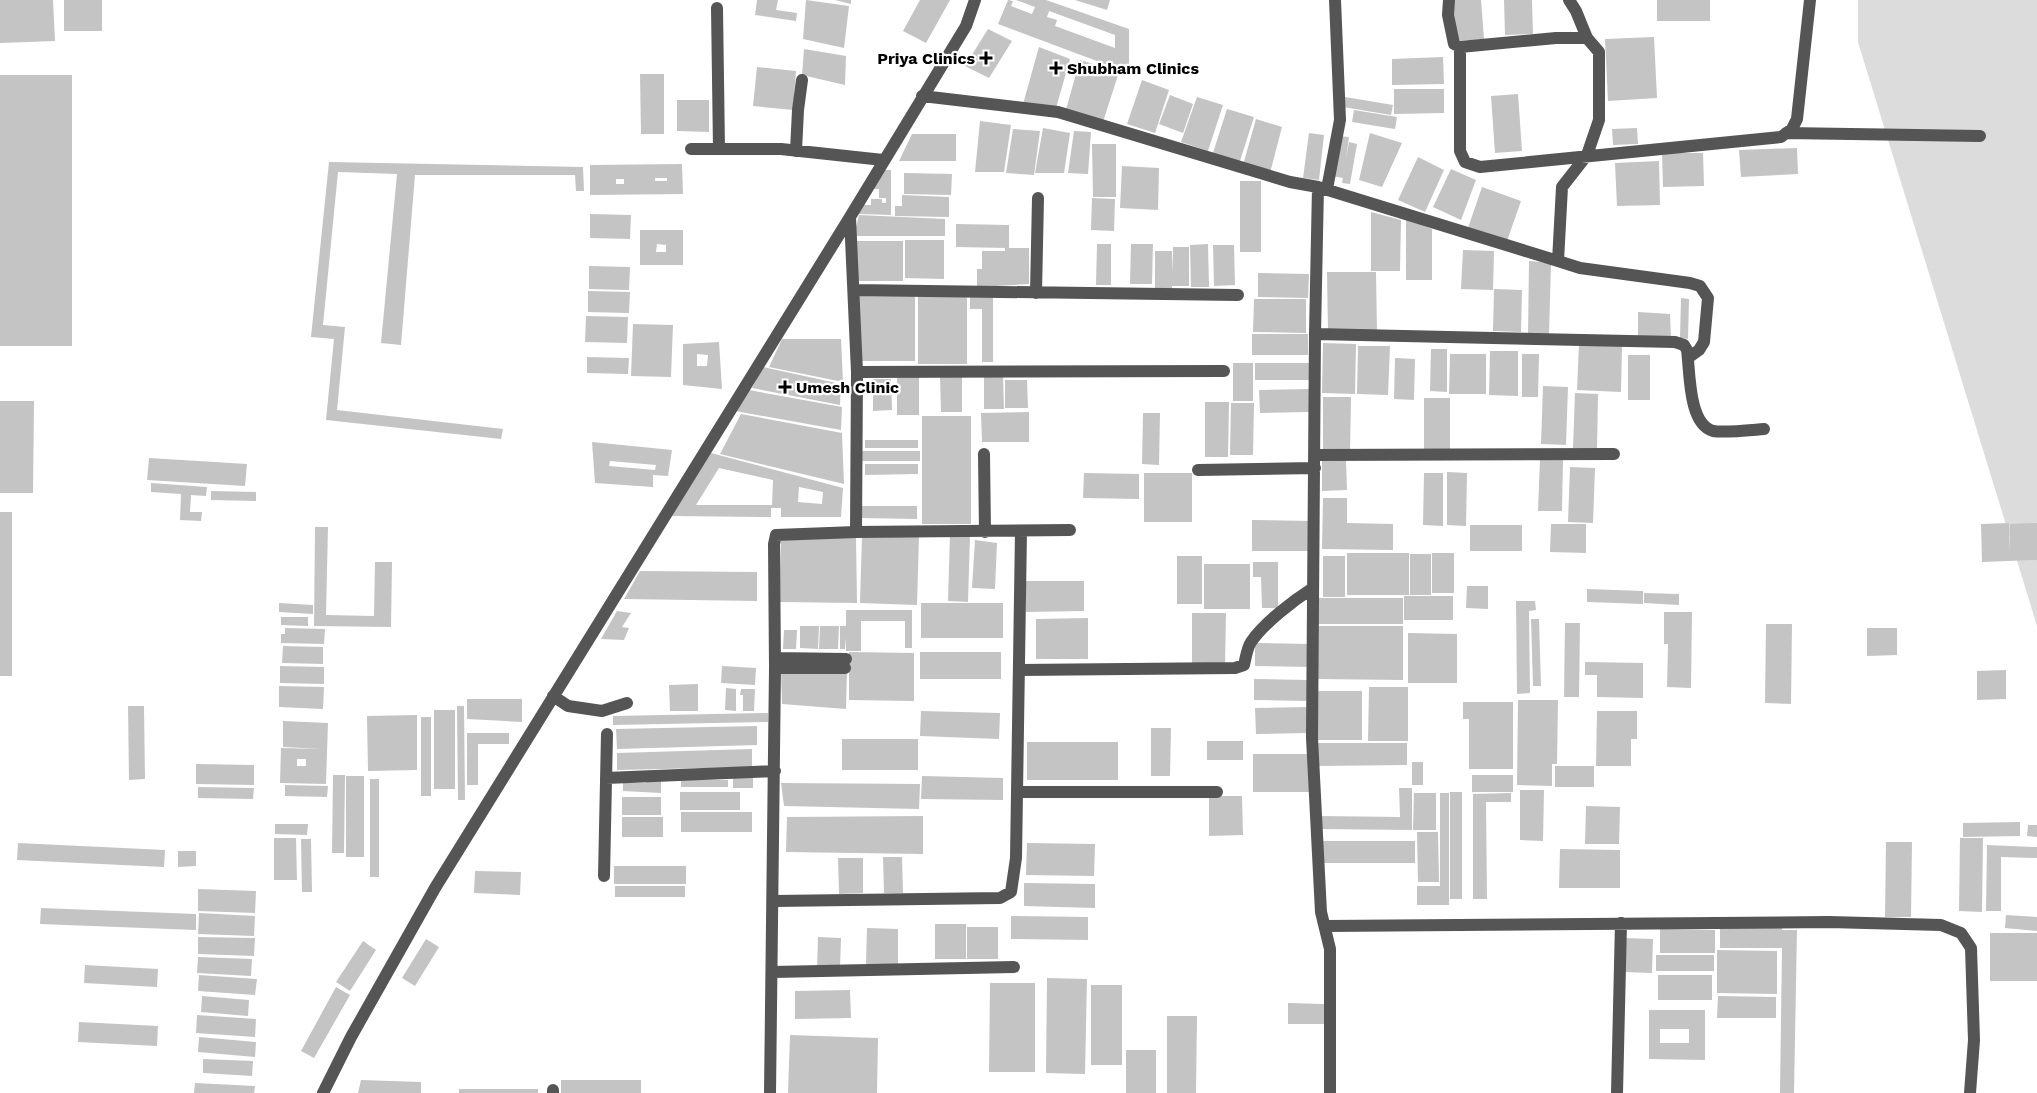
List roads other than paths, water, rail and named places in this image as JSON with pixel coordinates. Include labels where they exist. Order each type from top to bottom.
[{"type":"street","points":[[323,1093],[351,1036],[435,888],[850,217],[966,26],[975,0]]},
{"type":"street","points":[[1330,1093],[1330,949],[1321,912],[1312,738],[1315,334],[1323,188],[1340,120],[1335,0]]},
{"type":"street","points":[[1449,0],[1448,16],[1454,44],[1460,47],[1556,38],[1587,38]]},
{"type":"street","points":[[1558,261],[1562,187],[1587,155],[1599,120],[1599,52],[1587,38],[1569,0]]},
{"type":"street","points":[[1460,47],[1460,151],[1465,162],[1480,167],[1781,137],[1792,129],[1797,119],[1810,0]]},
{"type":"street","points":[[717,8],[718,149]]},
{"type":"street","points":[[796,151],[802,80]]},
{"type":"street","points":[[922,96],[1058,112],[1290,182],[1323,188],[1580,268],[1700,286],[1708,298],[1704,342],[1699,350],[1688,358]]},
{"type":"street","points":[[1786,133],[1980,136]]},
{"type":"street","points":[[691,149],[796,151],[883,160]]},
{"type":"street","points":[[1036,293],[1038,198]]},
{"type":"street","points":[[850,217],[857,372],[856,532]]},
{"type":"street","points":[[854,290],[1238,295]]},
{"type":"street","points":[[1315,334],[1674,342],[1684,345],[1687,350],[1695,413],[1702,425],[1714,431],[1764,429]]},
{"type":"street","points":[[857,372],[1224,371]]},
{"type":"street","points":[[984,454],[985,532]]},
{"type":"street","points":[[1315,455],[1614,454]]},
{"type":"street","points":[[1198,470],[1315,468]]},
{"type":"street","points":[[770,1093],[774,900],[776,663],[774,544],[776,535],[856,532],[1070,530]]},
{"type":"street","points":[[774,900],[1000,898],[1011,892],[1016,858],[1022,531]]},
{"type":"street","points":[[1019,670],[1235,668],[1244,665],[1250,644],[1263,627],[1299,597],[1314,588]]},
{"type":"street","points":[[776,663],[845,663]]},
{"type":"street","points":[[553,696],[568,706],[602,711],[628,702]]},
{"type":"street","points":[[604,876],[607,734]]},
{"type":"street","points":[[606,778],[774,771]]},
{"type":"street","points":[[1017,792],[1217,792]]},
{"type":"street","points":[[1325,926],[1829,922],[1941,925],[1961,933],[1971,948],[1974,1040],[1970,1093]]},
{"type":"street","points":[[1617,1093],[1621,923]]},
{"type":"street","points":[[773,972],[1014,967]]},
{"type":"place","name":"Priya Clinics","points":[[986,58]]},
{"type":"place","name":"Shubham Clinics","points":[[1056,68]]},
{"type":"place","name":"Umesh Clinic","points":[[785,387]]}]
